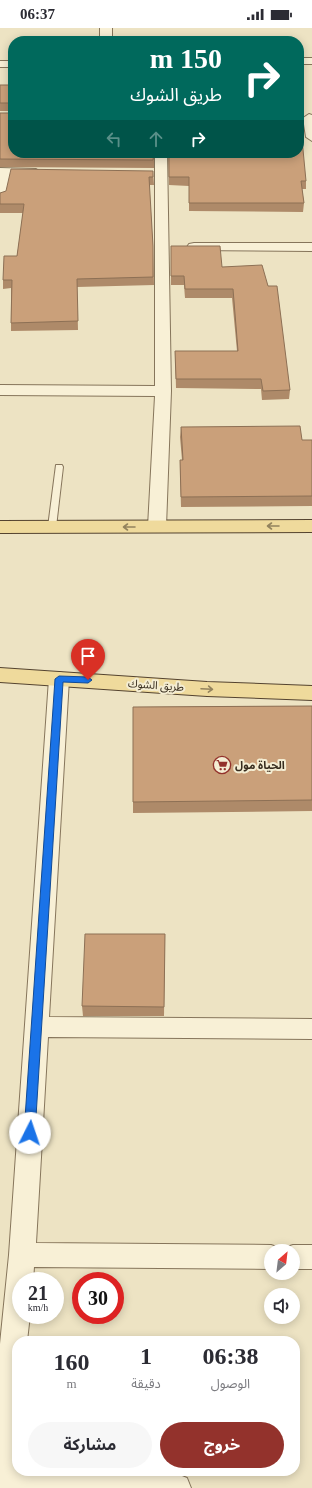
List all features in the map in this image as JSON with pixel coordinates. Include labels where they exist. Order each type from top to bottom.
[{"type":"main road","points":[[0,527],[312,526]]},
{"type":"main road","name":"طريق الشوك","points":[[0,675],[207,689],[312,692]]},
{"type":"street","points":[[307,118],[312,137]]},
{"type":"street","points":[[157,527],[163,391],[161,158]]},
{"type":"street","points":[[0,196],[2,172],[51,173]]},
{"type":"street","points":[[145,174],[161,174]]},
{"type":"street","points":[[162,247],[312,247]]},
{"type":"street","points":[[0,390],[163,391]]},
{"type":"street","points":[[15,1336],[22,1255],[59,679]]},
{"type":"street","points":[[37,1027],[312,1029]]},
{"type":"street","points":[[22,1255],[264,1257]]},
{"type":"street","points":[[300,1257],[312,1258]]},
{"type":"street","points":[[12,1363],[1,1482],[177,1488]]},
{"type":"lane","points":[[52,527],[60,467]]},
{"type":"building","points":[[0,85],[8,85],[8,103],[0,103]]},
{"type":"building","points":[[0,113],[8,113],[8,158],[153,158],[153,160],[0,159]]},
{"type":"building","points":[[169,158],[304,158],[306,181],[301,181],[304,203],[189,203],[189,177],[169,177]]},
{"type":"building","points":[[11,169],[153,171],[153,177],[149,177],[153,246],[153,277],[77,279],[78,321],[11,323],[12,280],[3,280],[4,256],[17,256],[24,204],[0,204],[0,193],[6,191]]},
{"type":"building","points":[[171,246],[220,246],[222,267],[262,265],[268,286],[277,286],[290,390],[263,391],[261,379],[176,379],[175,351],[238,351],[233,289],[185,289],[184,276],[171,276]]},
{"type":"building","points":[[300,426],[302,440],[312,440],[312,496],[181,497],[180,460],[183,460],[181,427]]},
{"type":"building","name":"الحياة مول","points":[[312,706],[312,800],[133,802],[133,707]]},
{"type":"building","points":[[85,934],[165,934],[164,1007],[82,1006]]},
{"type":"place","name":"الحياة مول","points":[[222,765]]},
{"type":"route","points":[[30,1133],[59,679],[88,680]]}]
